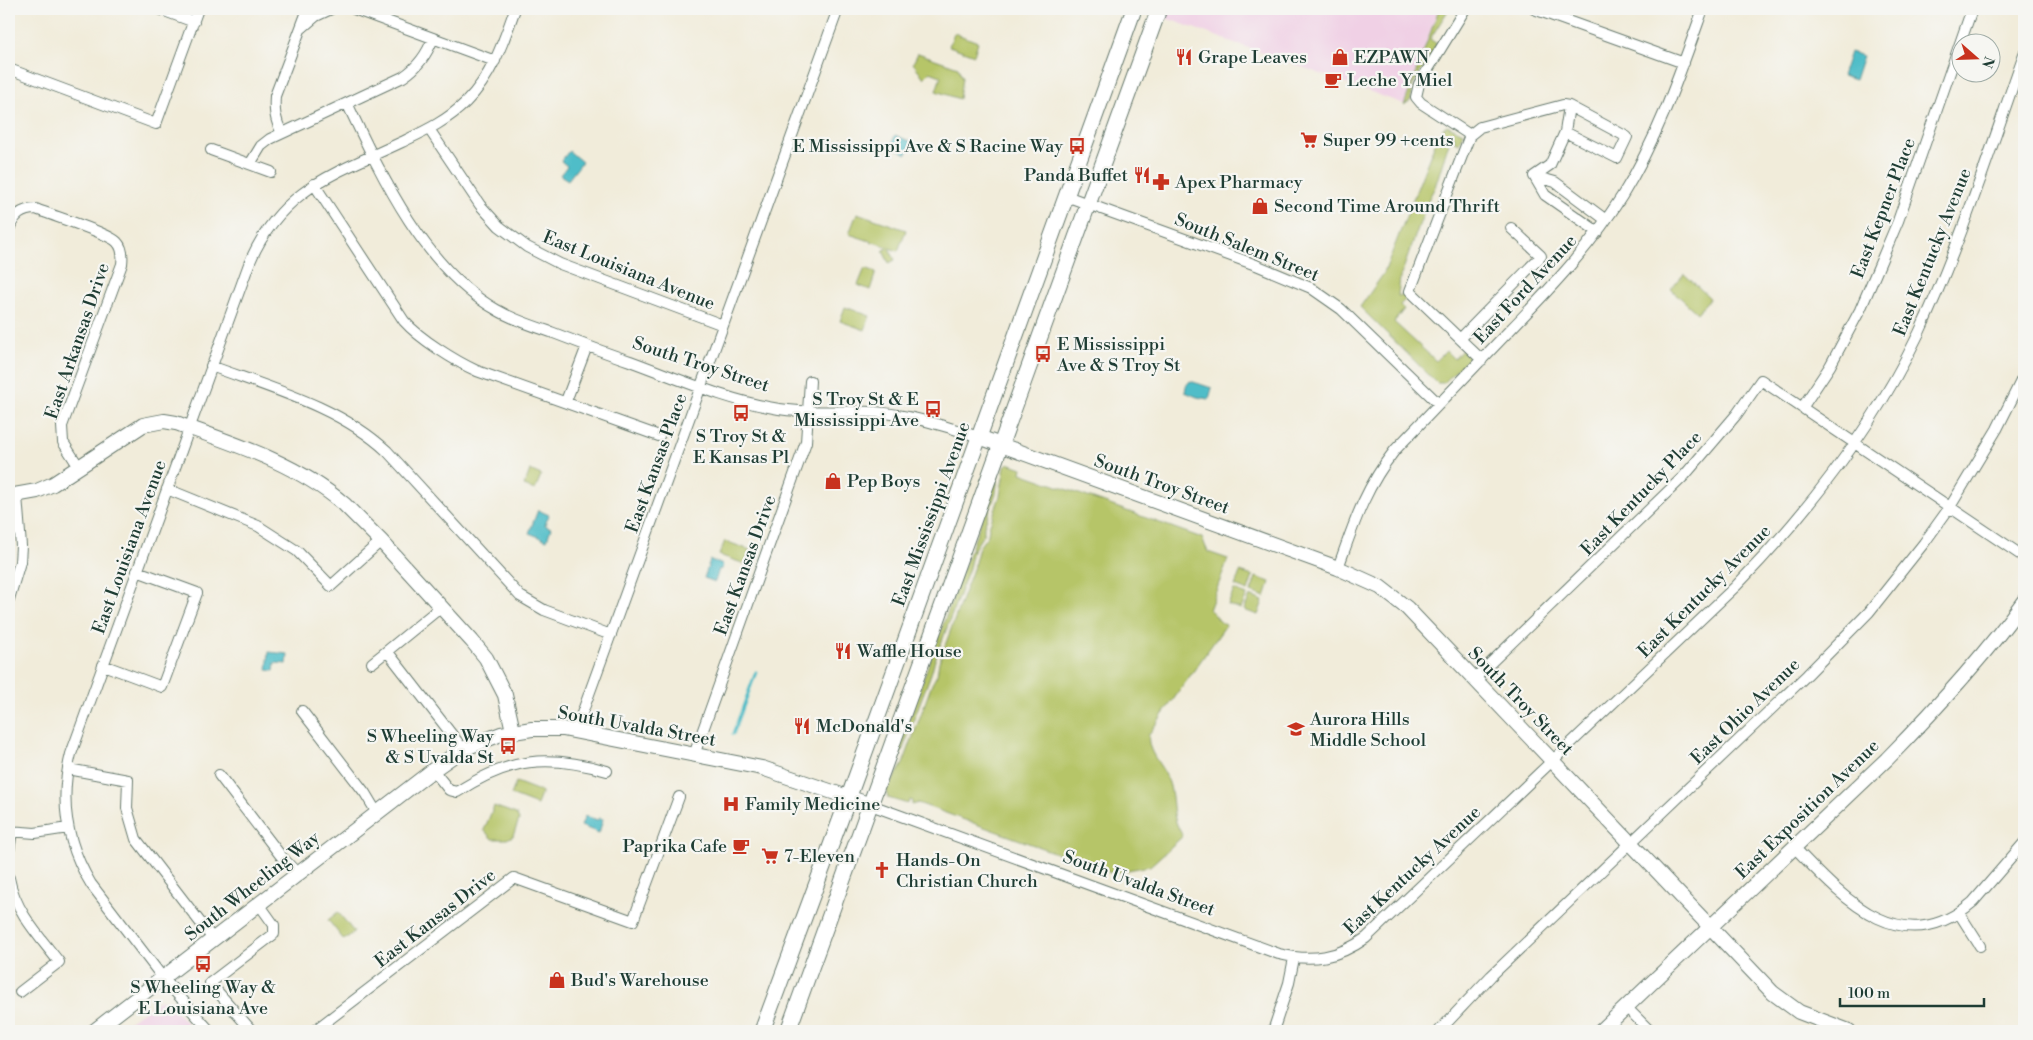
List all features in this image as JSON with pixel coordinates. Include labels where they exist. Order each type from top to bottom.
[{"type":"main road","name":"East Mississippi Avenue","points":[[762,1031],[849,797],[1134,9]]},
{"type":"main road","points":[[788,1031],[1159,9]]},
{"type":"street","points":[[159,9],[194,22]]},
{"type":"street","points":[[9,69],[156,124],[198,9]]},
{"type":"street","points":[[282,133],[277,124],[274,108],[275,96],[308,9]]},
{"type":"street","points":[[300,30],[309,21],[331,9]]},
{"type":"street","points":[[354,9],[495,61]]},
{"type":"street","name":"East Louisiana Avenue","points":[[210,1031],[163,978],[91,884],[76,856],[68,828],[65,802],[68,769],[103,665],[255,249],[282,210],[314,184],[429,129],[465,103],[478,88],[495,61],[515,9]]},
{"type":"street","name":"East Kansas Place","points":[[576,730],[838,9]]},
{"type":"street","points":[[1465,9],[1419,84],[1416,97],[1421,103],[1470,135]]},
{"type":"street","points":[[1534,9],[1684,63]]},
{"type":"street","name":"East Ford Avenue","points":[[1338,568],[1360,505],[1370,485],[1395,450],[1560,278],[1606,220],[1638,169],[1654,137],[1684,63],[1703,9]]},
{"type":"street","name":"East Kepner Place","points":[[1802,408],[1830,366],[1860,310],[1876,273],[1898,221],[1972,9]]},
{"type":"street","points":[[250,164],[261,146],[270,139],[411,71],[428,51],[433,38]]},
{"type":"street","name":"East Kentucky Avenue","points":[[1294,958],[1316,959],[1330,957],[1349,949],[1366,938],[1736,586],[1770,551],[1827,484],[1855,444],[1897,375],[1938,291],[2024,54]]},
{"type":"street","name":"South Troy Street","points":[[347,102],[372,156],[394,197],[434,255],[463,286],[487,304],[517,320],[700,387],[761,406],[809,412],[865,412],[900,415],[932,422],[979,437],[1338,568],[1370,582],[1397,600],[1474,678],[1773,993],[1788,1005],[1811,1017],[1849,1031]]},
{"type":"street","points":[[1482,360],[1410,291],[1470,135],[1480,127],[1563,105],[1569,106],[1627,136],[1617,158],[1565,132]]},
{"type":"street","points":[[1534,176],[1550,164],[1565,132],[1569,106]]},
{"type":"street","name":"East Louisiana Avenue","points":[[429,129],[480,205],[499,226],[527,247],[560,264],[723,325]]},
{"type":"street","points":[[211,150],[271,172]]},
{"type":"street","points":[[1534,176],[1555,182],[1606,220]]},
{"type":"street","points":[[1534,176],[1545,195],[1598,232]]},
{"type":"street","points":[[314,184],[367,266],[411,329],[472,368],[659,436]]},
{"type":"street","name":"South Salem Street","points":[[1066,196],[1247,262],[1311,288],[1341,309],[1439,404]]},
{"type":"street","name":"East Arkansas Drive","points":[[9,229],[14,217],[20,212],[36,209],[112,237],[121,248],[122,264],[62,426],[63,442],[79,467]]},
{"type":"street","points":[[1460,339],[1541,256],[1511,228]]},
{"type":"street","points":[[566,402],[587,346]]},
{"type":"street","points":[[211,366],[307,402],[372,438],[387,451],[520,596],[544,610],[610,635]]},
{"type":"street","name":"East Ohio Avenue","points":[[1439,1031],[1491,976],[1839,644],[1897,578],[1950,507],[1997,430],[2024,375]]},
{"type":"street","name":"East Kentucky Place","points":[[1474,678],[1684,476],[1737,414],[1760,380],[2024,557]]},
{"type":"street","name":"East Kansas Drive","points":[[694,755],[806,442],[810,381]]},
{"type":"street","points":[[9,600],[20,562],[21,546],[13,496],[43,489],[144,425],[164,421],[189,428],[276,460],[308,477],[344,504],[381,541],[472,641],[491,666],[505,695],[513,731]]},
{"type":"street","points":[[167,489],[242,518],[265,530],[297,551],[331,586],[381,541]]},
{"type":"street","points":[[103,665],[162,687],[197,593],[138,571]]},
{"type":"street","name":"East Exposition Avenue","points":[[1601,1031],[1930,715],[1971,669],[2024,601]]},
{"type":"street","points":[[372,663],[441,607]]},
{"type":"street","points":[[387,650],[463,749]]},
{"type":"street","points":[[302,711],[365,792],[377,813]]},
{"type":"street","name":"South Uvalda Street","points":[[513,731],[546,728],[576,730],[772,771],[1294,958]]},
{"type":"street","name":"South Wheeling Way","points":[[94,1031],[433,770],[463,749],[488,738],[513,731]]},
{"type":"street","points":[[433,770],[449,790],[453,792],[457,792],[494,771],[523,763],[560,761],[607,770]]},
{"type":"street","points":[[68,769],[128,780],[127,808],[136,839],[213,939]]},
{"type":"street","points":[[219,775],[281,856],[298,874]]},
{"type":"street","name":"East Kansas Drive","points":[[314,1031],[514,878],[633,922],[678,798]]},
{"type":"street","points":[[9,852],[10,831],[35,833],[68,828]]},
{"type":"street","points":[[1794,847],[1847,900],[1881,920],[1903,926],[1916,926],[1942,922],[1959,913],[1973,902],[2024,843]]},
{"type":"street","points":[[9,878],[15,900],[21,912],[59,962],[20,992]]},
{"type":"street","points":[[252,1031],[210,984],[274,934],[274,925],[259,904]]},
{"type":"street","points":[[1959,913],[1980,946]]},
{"type":"street","points":[[1273,1031],[1289,983],[1294,958]]},
{"type":"street","points":[[1626,1007],[1650,1031]]},
{"type":"shaded area","points":[[1166,9],[1438,9],[1404,104],[1163,17]]},
{"type":"shaded area","points":[[160,1000],[166,1000],[194,1031],[115,1031]]},
{"type":"green space","points":[[1439,9],[1449,9],[1430,39],[1437,44],[1413,85],[1411,100],[1404,105]]},
{"type":"green space","points":[[954,33],[978,42],[974,55],[949,46]]},
{"type":"green space","points":[[918,53],[958,67],[962,78],[959,99],[936,91],[941,76],[930,72],[924,78],[913,63]]},
{"type":"green space","points":[[1447,125],[1463,133],[1459,143],[1454,141],[1455,137],[1451,136],[1435,187],[1429,198],[1400,278],[1398,296],[1407,294],[1409,296],[1400,305],[1404,309],[1394,322],[1436,361],[1446,351],[1454,359],[1463,349],[1470,357],[1444,383],[1437,383],[1360,307],[1384,273],[1437,138]]},
{"type":"green space","points":[[857,213],[906,230],[898,251],[889,248],[895,260],[889,263],[883,251],[888,247],[849,234]]},
{"type":"green space","points":[[865,268],[876,272],[870,290],[858,285]]},
{"type":"green space","points":[[1684,274],[1710,298],[1697,313],[1671,289]]},
{"type":"green space","points":[[845,307],[870,316],[865,330],[840,321]]},
{"type":"green space","points":[[1008,463],[1022,468],[1021,473],[1202,538],[1208,552],[1228,559],[1209,610],[1226,625],[1149,734],[1152,752],[1168,780],[1174,815],[1183,836],[1150,866],[1111,873],[918,803],[912,805],[912,801],[909,800],[908,804],[888,798],[886,791],[903,764],[937,675],[939,662],[974,566],[979,547],[988,535],[1000,496],[1005,466]]},
{"type":"green space","points":[[530,470],[541,475],[535,490],[524,486]]},
{"type":"green space","points":[[998,475],[996,493],[984,526],[984,533],[973,551],[969,568],[905,743],[898,760],[888,776],[970,550],[973,550],[971,549]]},
{"type":"green space","points":[[725,541],[750,550],[745,564],[719,555]]},
{"type":"green space","points":[[1240,572],[1253,576],[1248,591],[1235,586]]},
{"type":"green space","points":[[1256,577],[1270,582],[1265,597],[1251,592]]},
{"type":"green space","points":[[1234,590],[1247,595],[1241,609],[1228,605]]},
{"type":"green space","points":[[1250,596],[1263,601],[1258,615],[1244,610]]},
{"type":"green space","points":[[516,782],[542,792],[537,805],[511,795]]},
{"type":"green space","points":[[494,806],[516,814],[519,820],[513,836],[507,839],[492,839],[484,830]]},
{"type":"green space","points":[[338,912],[354,932],[344,940],[328,920]]},
{"type":"water","points":[[1850,52],[1863,56],[1855,80],[1842,76]]},
{"type":"water","points":[[895,135],[912,142],[907,154],[891,146]]},
{"type":"water","points":[[569,151],[582,162],[568,180],[560,175],[567,166],[561,161]]},
{"type":"water","points":[[1190,381],[1212,388],[1209,399],[1185,392],[1186,386]]},
{"type":"water","points":[[538,510],[549,515],[545,525],[551,528],[547,540],[529,533]]},
{"type":"water","points":[[710,560],[723,565],[721,570],[719,569],[715,582],[704,578]]},
{"type":"water","points":[[269,652],[288,654],[287,664],[275,663],[274,671],[267,670]]},
{"type":"water","points":[[585,816],[598,820],[599,818],[603,819],[599,833],[581,826]]},
{"type":"waterway","points":[[733,734],[756,672]]},
{"type":"place","name":"Grape Leaves","points":[[1184,57]]},
{"type":"place","name":"EZPAWN","points":[[1340,57]]},
{"type":"place","name":"Leche Y Miel","points":[[1333,80]]},
{"type":"place","name":"Super 99 +cents","points":[[1309,140]]},
{"type":"place","name":"E Mississippi Ave & S Racine Way","points":[[1077,146]]},
{"type":"place","name":"Panda Buffet","points":[[1142,175]]},
{"type":"place","name":"Apex Pharmacy","points":[[1161,182]]},
{"type":"place","name":"Second Time Around Thrift","points":[[1260,206]]},
{"type":"place","name":"E Mississippi Ave & S Troy St","points":[[1043,354]]},
{"type":"place","name":"S Troy St & E Mississippi Ave","points":[[933,409]]},
{"type":"place","name":"S Troy St & E Kansas Pl","points":[[741,413]]},
{"type":"place","name":"Pep Boys","points":[[833,481]]},
{"type":"place","name":"Waffle House","points":[[843,651]]},
{"type":"place","name":"McDonald's","points":[[802,726]]},
{"type":"place","name":"Aurora Hills Middle School","points":[[1296,729]]},
{"type":"place","name":"S Wheeling Way & S Uvalda St","points":[[508,746]]},
{"type":"place","name":"Family Medicine","points":[[731,804]]},
{"type":"place","name":"Paprika Cafe","points":[[741,846]]},
{"type":"place","name":"7-Eleven","points":[[770,856]]},
{"type":"place","name":"Hands-On Christian Church","points":[[882,870]]},
{"type":"place","name":"S Wheeling Way & E Louisiana Ave","points":[[203,964]]},
{"type":"place","name":"Bud's Warehouse","points":[[557,980]]}]
